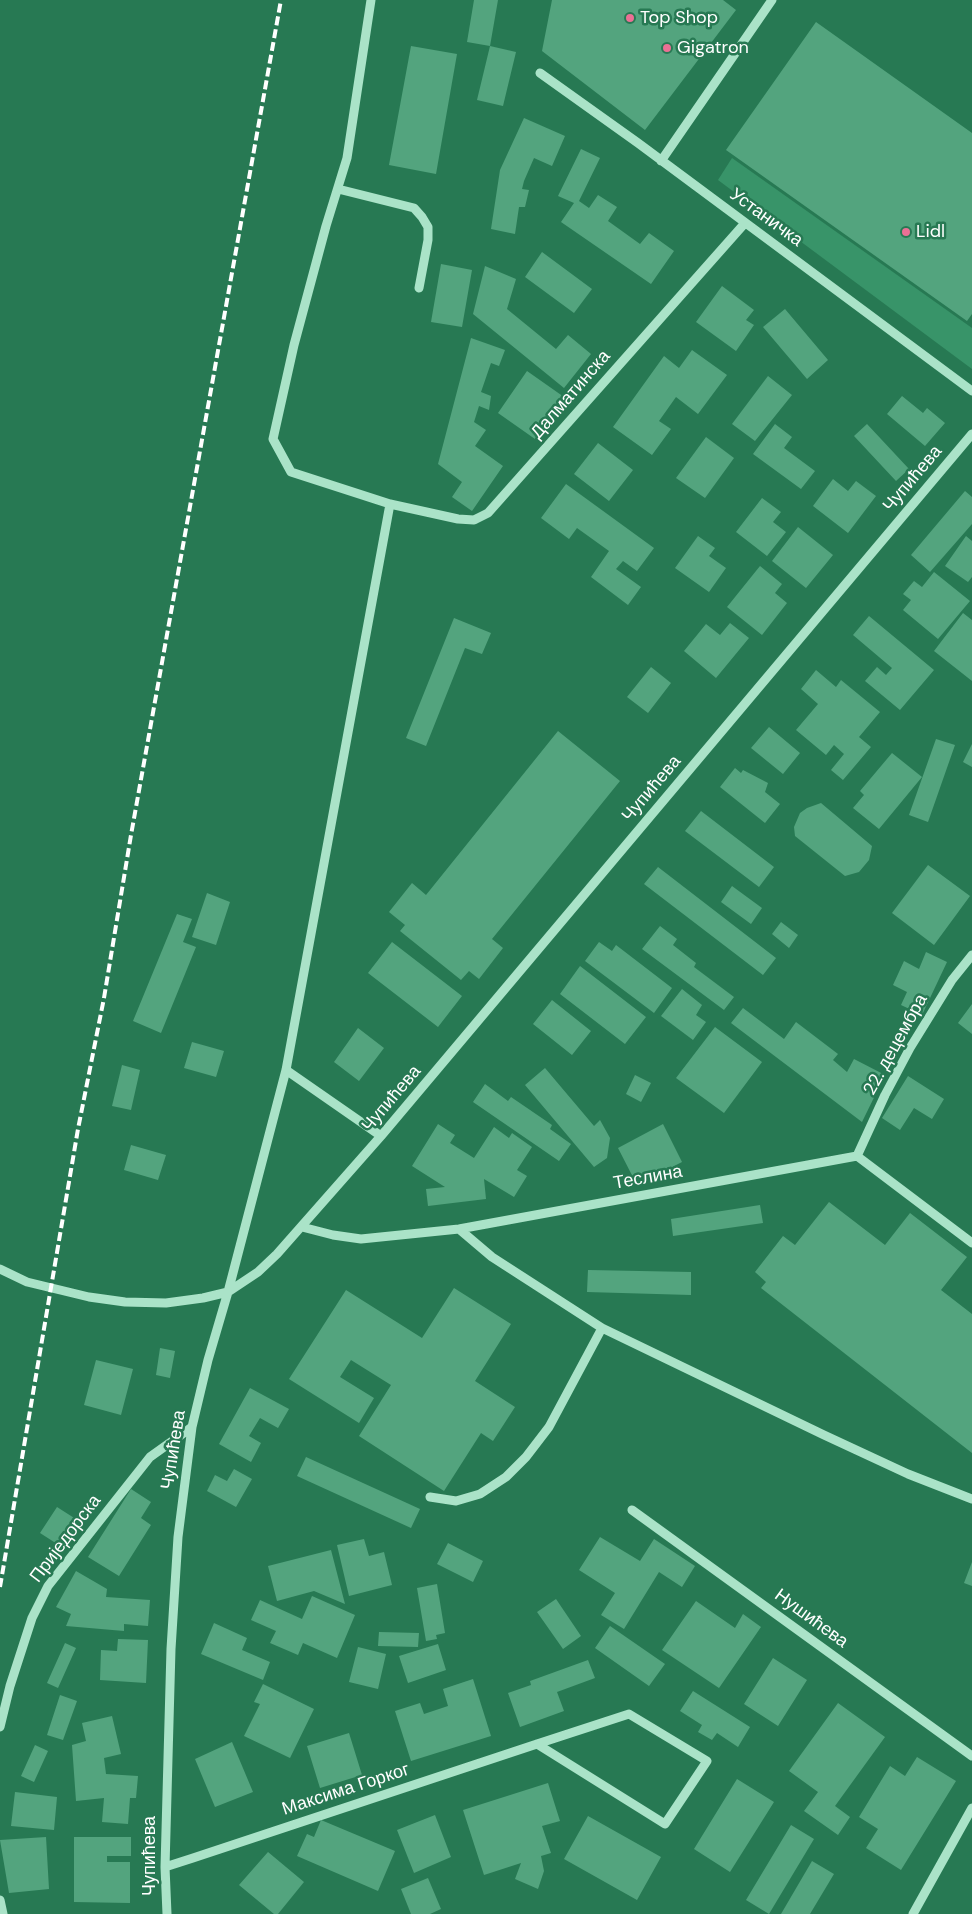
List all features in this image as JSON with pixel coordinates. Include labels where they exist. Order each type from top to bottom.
[{"type":"street","name":"Далматинска","points":[[371,0],[347,158],[326,226],[294,345],[273,439],[290,472],[390,504],[458,519],[474,520],[488,513],[745,223]]},
{"type":"street","points":[[661,161],[772,0]]},
{"type":"street","name":"Устаничка","points":[[540,73],[972,391]]},
{"type":"street","points":[[338,189],[414,208],[422,217],[428,227],[428,240],[419,288]]},
{"type":"street","name":"Чупићева","points":[[166,1914],[165,1867],[170,1649],[178,1536],[192,1427],[208,1360],[228,1292],[258,1272],[302,1227],[381,1136],[972,434]]},
{"type":"street","points":[[0,1269],[28,1282],[42,1286],[89,1297],[125,1302],[166,1303],[203,1298],[228,1292],[286,1070],[390,504]]},
{"type":"street","name":"22. децембра","points":[[857,1156],[885,1095],[910,1048],[952,980],[972,955]]},
{"type":"street","points":[[286,1070],[381,1136]]},
{"type":"street","points":[[857,1156],[972,1244]]},
{"type":"street","name":"Теслина","points":[[302,1227],[333,1235],[361,1239],[459,1229],[857,1156]]},
{"type":"street","points":[[459,1229],[492,1257],[602,1328],[908,1474],[972,1499]]},
{"type":"street","points":[[430,1497],[456,1502],[480,1494],[506,1478],[549,1427],[602,1328]]},
{"type":"street","name":"Приједорска","points":[[0,1726],[10,1686],[32,1618],[48,1586],[150,1457],[192,1427]]},
{"type":"street","name":"Нушићева","points":[[632,1510],[972,1756]]},
{"type":"street","name":"Максима Горког","points":[[165,1867],[628,1714],[707,1761],[665,1824],[538,1744]]},
{"type":"street","points":[[913,1914],[972,1808]]},
{"type":"street","points":[[0,1900],[3,1914]]},
{"type":"green space","points":[[732,158],[972,328],[972,369],[718,180]]},
{"type":"building","points":[[474,0],[498,0],[490,46],[467,42]]},
{"type":"building","points":[[552,0],[723,0],[736,10],[645,130],[542,51]]},
{"type":"building","name":"Lidl","points":[[816,22],[972,133],[972,314],[967,321],[726,150]]},
{"type":"building","points":[[411,46],[457,54],[436,174],[389,165]]},
{"type":"building","points":[[490,46],[516,52],[503,106],[477,100]]},
{"type":"building","points":[[524,118],[565,136],[552,166],[534,158],[522,189],[529,190],[525,207],[519,207],[515,234],[491,229],[500,170]]},
{"type":"building","points":[[581,149],[600,158],[579,201],[589,208],[598,195],[617,207],[608,221],[640,244],[649,233],[674,251],[651,284],[561,222],[574,203],[558,196]]},
{"type":"building","points":[[542,252],[592,289],[574,313],[525,277]]},
{"type":"building","points":[[441,264],[472,270],[462,327],[431,322]]},
{"type":"building","points":[[485,266],[516,279],[507,309],[556,349],[568,335],[591,354],[564,388],[473,314]]},
{"type":"building","points":[[722,286],[754,310],[746,320],[754,325],[736,351],[696,322]]},
{"type":"building","points":[[785,309],[828,360],[807,379],[763,327]]},
{"type":"building","points":[[471,338],[505,350],[499,366],[491,363],[481,392],[491,396],[489,410],[479,406],[474,422],[486,430],[475,446],[503,466],[472,511],[452,497],[462,482],[438,464]]},
{"type":"building","points":[[692,350],[727,375],[698,414],[676,397],[659,421],[671,429],[652,455],[613,427],[664,356],[679,368]]},
{"type":"building","points":[[527,371],[564,397],[535,439],[498,413]]},
{"type":"building","points":[[768,376],[792,395],[755,441],[732,424]]},
{"type":"building","points":[[902,396],[923,413],[927,408],[945,423],[925,446],[887,414]]},
{"type":"building","points":[[775,424],[792,437],[784,448],[815,471],[801,489],[753,454]]},
{"type":"building","points":[[867,424],[909,469],[896,481],[854,436]]},
{"type":"building","points":[[706,437],[734,458],[705,498],[676,478]]},
{"type":"building","points":[[598,443],[633,470],[609,501],[574,474]]},
{"type":"building","points":[[833,479],[848,491],[856,481],[876,496],[848,533],[813,506]]},
{"type":"building","points":[[566,484],[654,548],[637,571],[623,561],[616,569],[641,587],[628,605],[591,577],[609,551],[577,528],[569,539],[541,518]]},
{"type":"building","points":[[965,491],[972,497],[972,524],[930,572],[911,555]]},
{"type":"building","points":[[762,498],[781,512],[773,522],[786,532],[767,556],[736,532]]},
{"type":"building","points":[[798,527],[833,555],[806,588],[772,561]]},
{"type":"building","points":[[698,536],[715,548],[709,556],[726,568],[709,592],[675,568]]},
{"type":"building","points":[[966,536],[972,541],[972,577],[968,582],[945,566]]},
{"type":"building","points":[[760,566],[782,584],[775,593],[787,603],[762,635],[727,607]]},
{"type":"building","points":[[934,572],[970,601],[938,639],[903,610],[911,600],[903,594],[914,581],[922,587]]},
{"type":"building","points":[[963,613],[972,620],[972,681],[934,651]]},
{"type":"building","points":[[869,616],[934,670],[900,710],[865,681],[877,667],[886,675],[892,668],[853,635]]},
{"type":"building","points":[[454,618],[491,633],[482,654],[465,648],[426,746],[406,738]]},
{"type":"building","points":[[730,623],[749,638],[716,678],[684,651],[706,624],[720,635]]},
{"type":"building","points":[[651,667],[671,683],[648,713],[627,697]]},
{"type":"building","points":[[816,670],[836,687],[841,680],[880,712],[859,737],[871,747],[843,780],[831,770],[844,754],[834,745],[826,755],[796,730],[818,704],[801,689]]},
{"type":"building","points":[[769,727],[800,753],[783,774],[751,748]]},
{"type":"building","points":[[558,731],[620,781],[492,939],[503,948],[479,979],[469,971],[461,980],[400,931],[405,925],[389,912],[412,883],[426,895]]},
{"type":"building","points":[[936,739],[955,745],[928,822],[909,815]]},
{"type":"building","points":[[972,744],[972,767],[963,762]]},
{"type":"building","points":[[892,753],[922,777],[879,829],[853,808],[864,795],[860,791]]},
{"type":"building","points":[[735,768],[741,773],[743,770],[768,783],[765,792],[780,804],[765,823],[720,787]]},
{"type":"building","points":[[821,803],[872,846],[869,860],[859,872],[845,876],[795,836],[794,827],[800,813],[807,808]]},
{"type":"building","points":[[701,811],[774,867],[759,887],[685,831]]},
{"type":"building","points":[[928,865],[970,896],[934,945],[892,913]]},
{"type":"building","points":[[658,867],[776,958],[763,975],[644,884]]},
{"type":"building","points":[[732,886],[762,908],[751,924],[721,902]]},
{"type":"building","points":[[207,893],[230,902],[216,945],[192,937]]},
{"type":"building","points":[[177,914],[192,919],[183,942],[196,947],[161,1033],[133,1021]]},
{"type":"building","points":[[781,922],[798,935],[789,948],[772,934]]},
{"type":"building","points":[[660,926],[677,939],[673,945],[696,963],[694,967],[734,997],[724,1010],[642,949]]},
{"type":"building","points":[[392,942],[462,996],[438,1027],[368,973]]},
{"type":"building","points":[[599,942],[612,951],[616,945],[672,988],[654,1013],[585,961]]},
{"type":"building","points":[[926,952],[947,962],[922,1015],[901,1005],[907,992],[893,985],[904,961],[919,969]]},
{"type":"building","points":[[580,966],[646,1017],[625,1044],[560,994]]},
{"type":"building","points":[[682,989],[702,1005],[696,1015],[706,1022],[693,1040],[661,1016]]},
{"type":"building","points":[[552,1000],[591,1031],[572,1055],[533,1024]]},
{"type":"building","points":[[972,1004],[972,1034],[958,1023]]},
{"type":"building","points":[[743,1008],[784,1039],[796,1022],[838,1054],[833,1060],[847,1072],[854,1059],[885,1075],[862,1122],[731,1023]]},
{"type":"building","points":[[715,1027],[762,1062],[724,1113],[676,1078]]},
{"type":"building","points":[[358,1028],[384,1048],[359,1081],[334,1062]]},
{"type":"building","points":[[192,1042],[224,1051],[216,1077],[184,1068]]},
{"type":"building","points":[[122,1065],[140,1070],[131,1110],[112,1106]]},
{"type":"building","points":[[545,1068],[594,1126],[600,1120],[610,1138],[607,1158],[594,1167],[525,1085]]},
{"type":"building","points":[[635,1075],[651,1083],[641,1102],[626,1094]]},
{"type":"building","points":[[908,1076],[944,1099],[932,1119],[914,1108],[900,1130],[882,1118]]},
{"type":"building","points":[[485,1084],[508,1101],[511,1097],[552,1125],[550,1129],[571,1144],[559,1161],[473,1102]]},
{"type":"building","points":[[438,1124],[455,1135],[450,1143],[474,1158],[494,1127],[509,1138],[512,1133],[532,1147],[517,1170],[527,1176],[514,1197],[484,1179],[486,1199],[428,1206],[426,1189],[445,1187],[412,1166]]},
{"type":"building","points":[[663,1124],[682,1162],[637,1185],[618,1148]]},
{"type":"building","points":[[131,1145],[166,1155],[158,1180],[124,1170]]},
{"type":"building","points":[[829,1202],[885,1245],[910,1213],[967,1257],[941,1290],[972,1314],[972,1453],[761,1288],[766,1282],[755,1272],[783,1236],[795,1245]]},
{"type":"building","points":[[760,1205],[763,1223],[673,1236],[671,1219]]},
{"type":"building","points":[[588,1270],[691,1272],[691,1295],[587,1292]]},
{"type":"building","points":[[454,1288],[511,1324],[475,1381],[515,1407],[493,1441],[481,1433],[444,1491],[359,1436],[391,1385],[351,1360],[340,1377],[374,1398],[359,1423],[289,1379],[346,1290],[422,1338]]},
{"type":"building","points":[[160,1348],[175,1351],[170,1378],[156,1375]]},
{"type":"building","points":[[96,1360],[133,1369],[121,1415],[84,1405]]},
{"type":"building","points":[[250,1388],[289,1409],[278,1428],[260,1418],[249,1436],[261,1443],[251,1462],[219,1444]]},
{"type":"building","points":[[306,1457],[420,1509],[411,1528],[297,1476]]},
{"type":"building","points":[[234,1469],[252,1479],[236,1507],[207,1491],[215,1475],[227,1481]]},
{"type":"building","points":[[131,1489],[151,1502],[141,1518],[151,1525],[119,1576],[88,1557]]},
{"type":"building","points":[[57,1507],[82,1523],[65,1549],[40,1533]]},
{"type":"building","points":[[600,1537],[640,1561],[654,1539],[695,1566],[682,1587],[659,1572],[624,1629],[601,1615],[615,1593],[579,1570]]},
{"type":"building","points":[[364,1539],[369,1556],[384,1552],[392,1585],[349,1596],[337,1545]]},
{"type":"building","points":[[448,1543],[483,1561],[473,1582],[437,1564]]},
{"type":"building","points":[[331,1550],[345,1604],[314,1591],[277,1601],[268,1566]]},
{"type":"building","points":[[972,1562],[972,1586],[964,1583]]},
{"type":"building","points":[[76,1571],[107,1589],[106,1597],[150,1600],[148,1626],[124,1624],[124,1631],[66,1626],[71,1614],[56,1607]]},
{"type":"building","points":[[437,1584],[445,1633],[436,1635],[437,1639],[426,1641],[417,1588]]},
{"type":"building","points":[[312,1596],[355,1615],[337,1658],[303,1643],[298,1655],[270,1643],[276,1631],[251,1620],[260,1600],[302,1619]]},
{"type":"building","points":[[556,1599],[581,1636],[563,1649],[537,1612]]},
{"type":"building","points":[[696,1601],[735,1628],[743,1614],[761,1627],[719,1688],[662,1650]]},
{"type":"building","points":[[214,1623],[247,1638],[242,1650],[270,1662],[263,1680],[201,1654]]},
{"type":"building","points":[[610,1626],[665,1664],[649,1686],[595,1648]]},
{"type":"building","points":[[379,1632],[419,1633],[418,1647],[378,1646]]},
{"type":"building","points":[[118,1639],[148,1640],[146,1683],[100,1680],[101,1650],[117,1651]]},
{"type":"building","points":[[65,1643],[76,1648],[58,1688],[47,1683]]},
{"type":"building","points":[[438,1644],[446,1670],[408,1683],[399,1656]]},
{"type":"building","points":[[358,1647],[386,1654],[378,1689],[349,1682]]},
{"type":"building","points":[[773,1658],[807,1680],[778,1726],[744,1704]]},
{"type":"building","points":[[588,1660],[595,1678],[557,1692],[564,1711],[520,1727],[508,1693],[531,1685],[530,1681]]},
{"type":"building","points":[[473,1679],[491,1736],[411,1761],[395,1711],[420,1703],[424,1714],[448,1706],[443,1689]]},
{"type":"building","points":[[263,1684],[314,1709],[290,1758],[244,1736],[260,1704],[254,1702]]},
{"type":"building","points":[[693,1691],[750,1727],[738,1747],[717,1733],[712,1740],[698,1732],[702,1725],[680,1711]]},
{"type":"building","points":[[60,1695],[77,1701],[63,1740],[47,1735]]},
{"type":"building","points":[[838,1703],[885,1737],[835,1806],[850,1817],[838,1835],[804,1811],[818,1792],[789,1771]]},
{"type":"building","points":[[112,1716],[121,1754],[104,1758],[106,1774],[138,1776],[136,1798],[130,1798],[128,1824],[102,1822],[104,1798],[76,1801],[72,1745],[86,1741],[82,1723]]},
{"type":"building","points":[[349,1733],[362,1775],[320,1788],[307,1746]]},
{"type":"building","points":[[232,1742],[253,1792],[215,1807],[195,1759]]},
{"type":"building","points":[[35,1745],[48,1751],[34,1782],[21,1776]]},
{"type":"building","points":[[917,1757],[956,1781],[901,1870],[866,1848],[878,1829],[859,1817],[890,1766],[905,1776]]},
{"type":"building","points":[[737,1779],[774,1802],[730,1872],[694,1849]]},
{"type":"building","points":[[548,1783],[560,1821],[542,1826],[551,1853],[541,1856],[544,1871],[538,1889],[515,1879],[521,1863],[484,1875],[463,1810]]},
{"type":"building","points":[[15,1792],[57,1797],[54,1830],[11,1826]]},
{"type":"building","points":[[435,1815],[451,1857],[414,1873],[397,1830]]},
{"type":"building","points":[[588,1816],[661,1857],[637,1900],[564,1859]]},
{"type":"building","points":[[321,1820],[395,1851],[378,1891],[297,1856],[307,1834],[314,1837]]},
{"type":"building","points":[[791,1825],[814,1839],[769,1914],[746,1900]]},
{"type":"building","points":[[46,1837],[49,1889],[9,1893],[0,1840]]},
{"type":"building","points":[[74,1837],[131,1837],[131,1856],[107,1856],[107,1862],[130,1862],[130,1903],[74,1902]]},
{"type":"building","points":[[268,1852],[304,1882],[278,1914],[274,1914],[239,1885]]},
{"type":"building","points":[[812,1861],[834,1874],[810,1914],[781,1914]]},
{"type":"building","points":[[428,1878],[441,1909],[430,1914],[411,1914],[401,1889]]},
{"type":"railway","points":[[0,1587],[78,1129],[104,998],[131,835],[281,0]]},
{"type":"place","name":"Top Shop","points":[[630,18]]},
{"type":"place","name":"Gigatron","points":[[667,48]]},
{"type":"place","name":"Lidl","points":[[906,232]]}]
